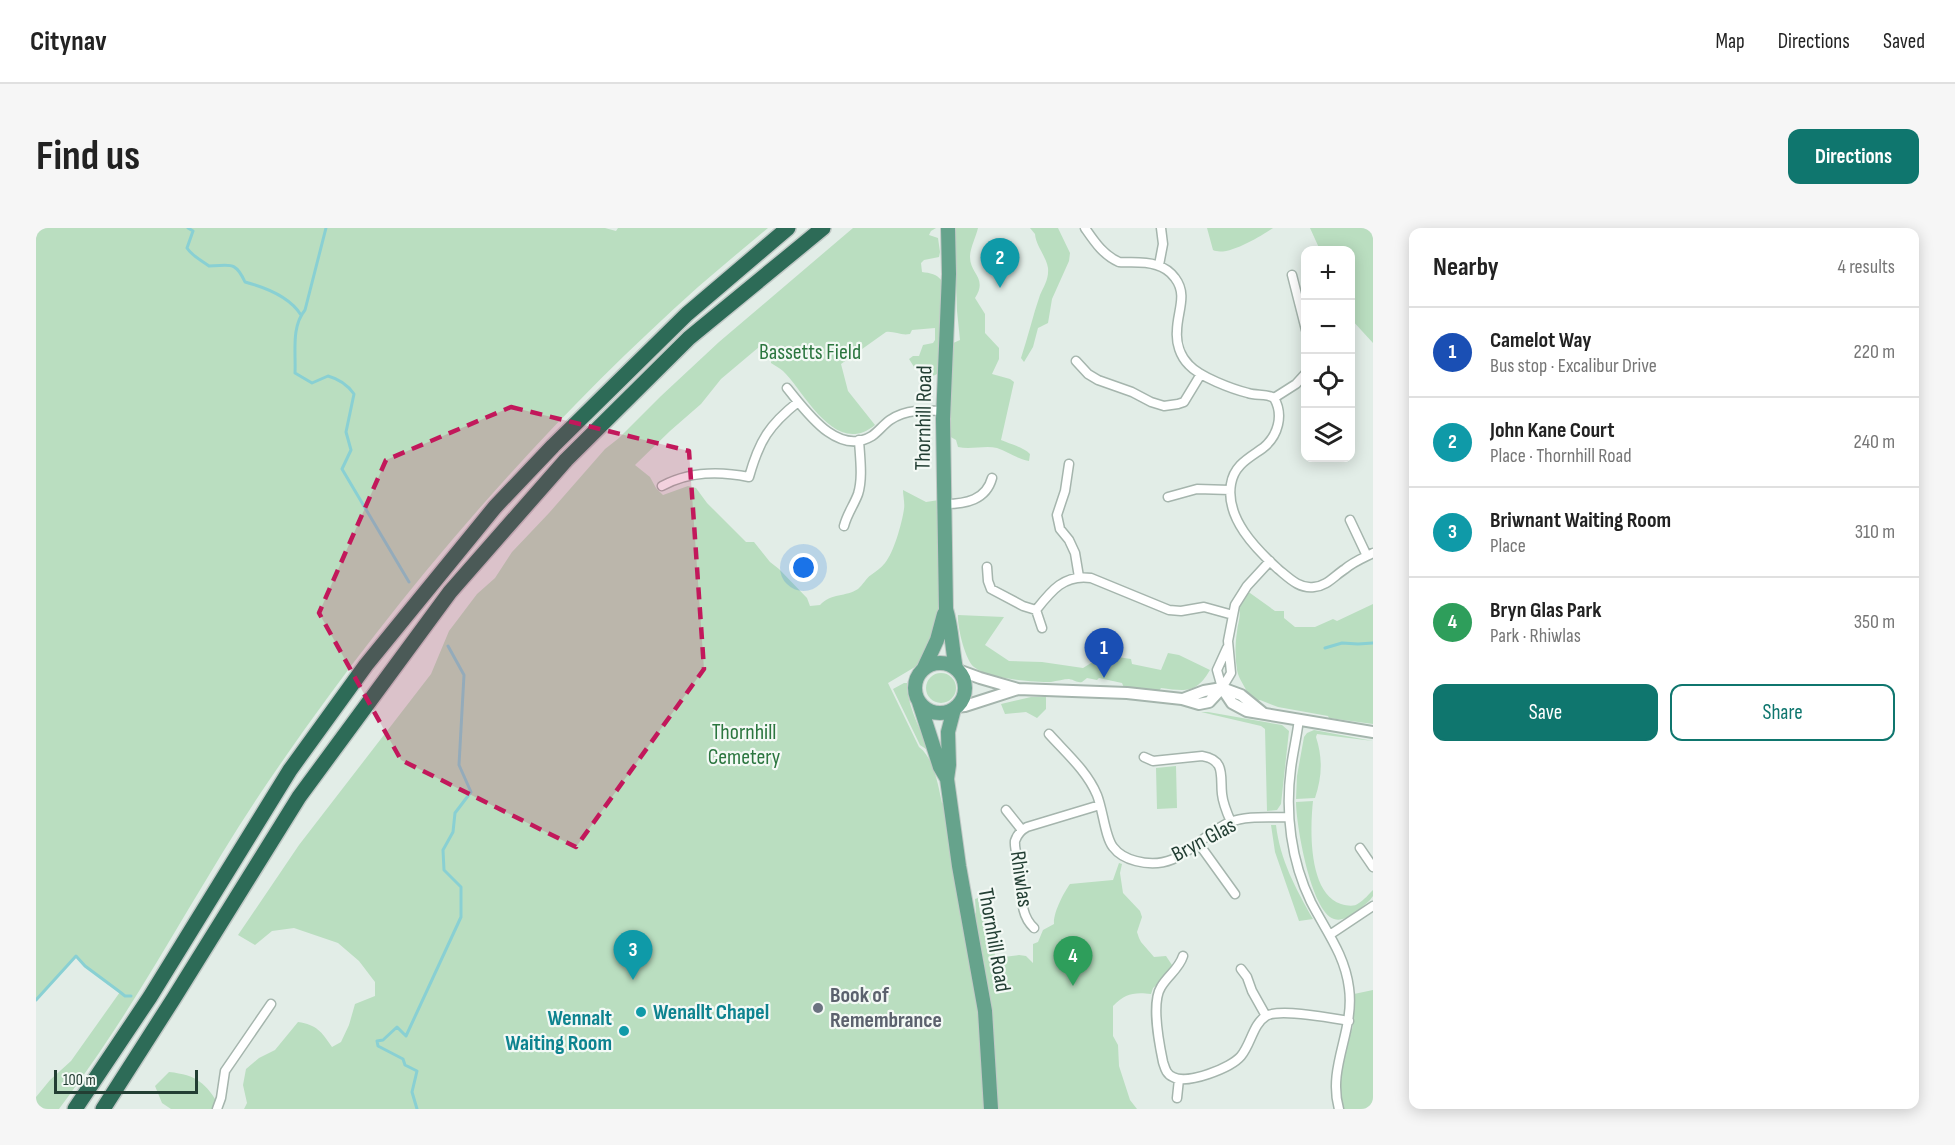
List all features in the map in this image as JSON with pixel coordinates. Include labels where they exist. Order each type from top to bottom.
[{"type":"highway","points":[[75,1109],[150,997],[290,770],[366,665],[495,507],[553,446],[687,314],[788,228]]},
{"type":"highway","points":[[103,1109],[299,797],[450,592],[566,460],[689,338],[823,228]]},
{"type":"main road","name":"Thornhill Road","points":[[948,228],[950,274],[944,411],[946,609],[957,670],[962,676],[965,689],[954,708],[948,732],[947,779],[959,866],[985,1011],[991,1109]]},
{"type":"main road","name":"Thornhill Road","points":[[946,609],[937,640],[915,683],[915,690],[940,767],[947,779]]},
{"type":"main road","points":[[924,668],[940,663],[957,670]]},
{"type":"main road","points":[[918,701],[934,712],[954,708]]},
{"type":"street","points":[[1085,228],[1103,252],[1114,260],[1159,266],[1173,275],[1181,288],[1182,305],[1177,329],[1178,346],[1189,366],[1201,374],[1247,393],[1268,395],[1274,399],[1279,410],[1277,428],[1269,442],[1237,468],[1231,482],[1233,506],[1243,530],[1255,547],[1295,583],[1308,588],[1314,587],[1328,582],[1346,567],[1370,555],[1350,520]]},
{"type":"street","points":[[1159,266],[1163,244],[1161,228]]},
{"type":"street","points":[[1292,274],[1301,313]]},
{"type":"street","points":[[1076,361],[1098,380],[1164,406],[1184,402],[1201,374]]},
{"type":"street","points":[[1274,399],[1296,384],[1301,377]]},
{"type":"street","points":[[787,388],[812,419],[835,436],[851,441],[870,437],[891,419],[904,413],[919,410],[944,411]]},
{"type":"street","points":[[662,486],[704,473],[749,477],[762,438],[777,420],[798,402]]},
{"type":"street","points":[[844,526],[860,483],[859,440]]},
{"type":"street","points":[[1069,464],[1058,515],[1060,529],[1073,546],[1079,577]]},
{"type":"street","points":[[945,504],[964,503],[978,499],[987,490],[992,478]]},
{"type":"street","points":[[1168,497],[1197,489],[1230,490]]},
{"type":"street","points":[[1270,561],[1242,592],[1233,615],[1227,648],[1217,670],[1222,688],[1232,703],[1257,714],[1263,713],[1373,732]]},
{"type":"street","points":[[987,567],[991,589],[1023,606],[1036,610]]},
{"type":"street","points":[[1036,610],[1058,585],[1079,577],[1091,578],[1169,610],[1204,607],[1233,615]]},
{"type":"street","points":[[1036,610],[1042,628]]},
{"type":"street","points":[[957,670],[1018,688],[1102,691],[1182,699],[1190,702],[1206,703],[1222,688]]},
{"type":"street","points":[[954,708],[1018,688]]},
{"type":"street","points":[[1299,719],[1288,801],[1292,843],[1300,875],[1311,902],[1331,934],[1340,954],[1347,975],[1350,996],[1349,1021],[1335,1078],[1337,1109]]},
{"type":"street","name":"Bryn Glas","points":[[1049,734],[1087,777],[1100,805],[1110,843],[1118,852],[1131,860],[1148,863],[1179,857],[1231,822],[1289,817]]},
{"type":"street","points":[[1144,757],[1154,761],[1210,757],[1220,767],[1222,796],[1231,822]]},
{"type":"street","name":"Rhiwlas","points":[[1034,928],[1025,917],[1022,904],[1021,872],[1015,843],[1022,830],[1100,805]]},
{"type":"street","name":"Rhiwlas","points":[[1006,810],[1022,830]]},
{"type":"street","points":[[1199,844],[1235,894]]},
{"type":"street","points":[[1360,848],[1373,867]]},
{"type":"street","points":[[1331,934],[1373,906]]},
{"type":"street","points":[[1183,956],[1180,966],[1162,986],[1156,1002],[1165,1069],[1168,1074],[1179,1079],[1216,1071],[1235,1061],[1246,1048],[1257,1025],[1266,1016],[1286,1013],[1349,1021]]},
{"type":"street","points":[[1241,969],[1266,1016]]},
{"type":"street","points":[[217,1109],[225,1071],[271,1004]]},
{"type":"street","points":[[1177,1098],[1179,1079]]},
{"type":"highlighted area","points":[[511,407],[689,451],[704,669],[576,847],[401,760],[319,613],[386,460]]},
{"type":"green space","points":[[36,228],[605,228],[616,231],[618,228],[768,228],[698,287],[579,400],[468,521],[415,584],[315,715],[268,782],[121,1020],[59,1109],[36,1109],[36,1097],[50,1080],[71,1061],[120,992],[85,966],[76,956],[36,1000]]},
{"type":"green space","points":[[853,228],[936,228],[929,235],[938,238],[939,257],[924,260],[921,263],[922,272],[936,275],[942,281],[937,374],[933,376],[930,368],[925,366],[916,370],[909,359],[919,356],[923,345],[933,343],[935,328],[912,330],[910,334],[886,332],[841,364],[848,391],[875,425],[860,433],[847,433],[834,428],[822,418],[783,371],[771,363],[771,355],[759,347],[721,379],[701,404],[635,465],[650,477],[663,495],[688,486],[696,488],[707,503],[746,542],[754,542],[770,562],[807,598],[810,606],[820,605],[824,601],[858,589],[885,563],[894,545],[901,522],[904,507],[903,490],[926,502],[939,500],[941,560],[939,623],[915,667],[888,683],[919,747],[932,765],[942,803],[945,804],[979,988],[977,1004],[981,1013],[980,1034],[988,1036],[994,1031],[990,1021],[982,972],[985,967],[978,931],[973,927],[972,916],[976,913],[975,899],[978,898],[980,913],[988,918],[987,929],[990,939],[994,942],[995,958],[1019,955],[1026,956],[1033,963],[1033,944],[1038,942],[1043,930],[1054,924],[1057,909],[1070,884],[1113,880],[1119,863],[1122,864],[1120,873],[1123,893],[1140,911],[1142,917],[1137,932],[1139,938],[1154,957],[1166,956],[1172,965],[1168,975],[1153,988],[1151,994],[1130,995],[1113,1006],[1113,1036],[1118,1045],[1119,1066],[1130,1100],[1137,1109],[997,1109],[996,1069],[992,1064],[986,1109],[244,1109],[247,1103],[243,1085],[246,1069],[259,1058],[275,1050],[298,1022],[318,1030],[332,1047],[341,1042],[355,1004],[375,996],[375,982],[359,961],[338,943],[294,928],[272,931],[255,945],[238,935],[299,845],[431,674],[449,631],[477,594],[495,578],[512,552],[605,449],[719,342]]},
{"type":"green space","points":[[954,228],[978,228],[970,257],[980,286],[975,298],[985,314],[985,333],[999,348],[999,359],[992,374],[1014,382],[1001,440],[1030,454],[1029,461],[997,448],[958,447],[956,440],[949,436],[952,394],[949,381],[951,344],[960,340]]},
{"type":"green space","points":[[1030,228],[1058,228],[1070,253],[1069,261],[1052,299],[1048,323],[1038,328],[1033,347],[1024,362],[1021,358],[1048,272],[1035,234]]},
{"type":"green space","points":[[1207,228],[1273,228],[1243,245],[1219,251],[1213,250]]},
{"type":"green space","points":[[1310,228],[1373,228],[1373,343],[1355,323],[1355,246],[1318,246]]},
{"type":"green space","points":[[1246,592],[1275,611],[1284,611],[1284,618],[1295,627],[1315,627],[1333,619],[1337,621],[1373,604],[1373,724],[1329,718],[1250,699],[1236,665],[1236,637],[1240,615],[1238,605]]},
{"type":"green space","points":[[958,615],[1004,617],[985,645],[1009,661],[1042,662],[1083,668],[1104,655],[1110,654],[1131,659],[1132,664],[1161,670],[1168,653],[1179,655],[1210,670],[1195,687],[1184,690],[1161,688],[1159,691],[1140,688],[1125,690],[1122,683],[1099,678],[1097,680],[1087,678],[1082,682],[1069,679],[1051,682],[1000,677],[981,671],[971,663],[962,643]]},
{"type":"green space","points":[[941,673],[952,677],[956,688],[952,699],[941,703],[930,699],[926,688],[930,677]]},
{"type":"green space","points":[[907,683],[912,709],[929,751],[920,745],[893,689]]},
{"type":"green space","points":[[1031,697],[1046,697],[1046,709],[1037,718],[1026,712],[1005,714],[1001,704]]},
{"type":"green space","points":[[1201,712],[1282,725],[1289,731],[1281,804],[1277,810],[1267,811],[1265,729],[1261,726]]},
{"type":"green space","points":[[1314,730],[1373,741],[1317,734],[1321,768],[1315,798],[1296,799],[1297,776],[1304,737]]},
{"type":"green space","points":[[1176,766],[1177,808],[1157,809],[1156,768]]},
{"type":"green space","points":[[1313,801],[1312,843],[1317,874],[1322,887],[1330,898],[1351,906],[1361,902],[1373,890],[1370,900],[1353,914],[1339,920],[1326,913],[1318,901],[1306,866],[1296,802]]},
{"type":"green space","points":[[1271,825],[1276,825],[1285,862],[1313,919],[1299,921],[1275,852]]},
{"type":"green space","points":[[1373,990],[1373,1109],[1343,1109],[1339,1086],[1344,1054],[1353,1026],[1354,994]]},
{"type":"green space","points":[[169,1072],[187,1075],[200,1082],[223,1109],[171,1109],[162,1103],[155,1086]]},
{"type":"waterway","points":[[188,228],[193,231],[187,248],[194,256],[209,266],[235,267],[245,282],[283,298],[301,315]]},
{"type":"waterway","points":[[326,228],[305,310],[296,332],[295,373],[312,383],[328,376],[332,377],[346,385],[354,394],[346,432],[351,450],[342,469],[409,582]]},
{"type":"waterway","points":[[1325,648],[1342,643],[1373,643]]},
{"type":"waterway","points":[[417,1109],[412,1092],[417,1071],[405,1065],[403,1059],[378,1046],[377,1041],[383,1040],[397,1027],[406,1036],[461,917],[461,887],[444,870],[443,850],[453,832],[455,813],[471,792],[459,765],[464,675],[448,646]]},
{"type":"waterway","points":[[36,1000],[76,956],[85,966],[125,996],[131,996]]},
{"type":"place","name":"John Kane Court","points":[[1000,288]]},
{"type":"place","name":"Camelot Way","points":[[1104,678]]},
{"type":"place","name":"Briwnant Waiting Room","points":[[633,980]]},
{"type":"place","name":"Bryn Glas Park","points":[[1073,986]]},
{"type":"place","name":"Book of Remembrance","points":[[818,1008]]},
{"type":"place","name":"Wenallt Chapel","points":[[641,1012]]},
{"type":"place","name":"Wennalt Waiting Room","points":[[624,1031]]},
{"type":"park label","name":"Bassetts Field","points":[[810,352]]},
{"type":"park label","name":"Thornhill Cemetery","points":[[744,744]]}]
